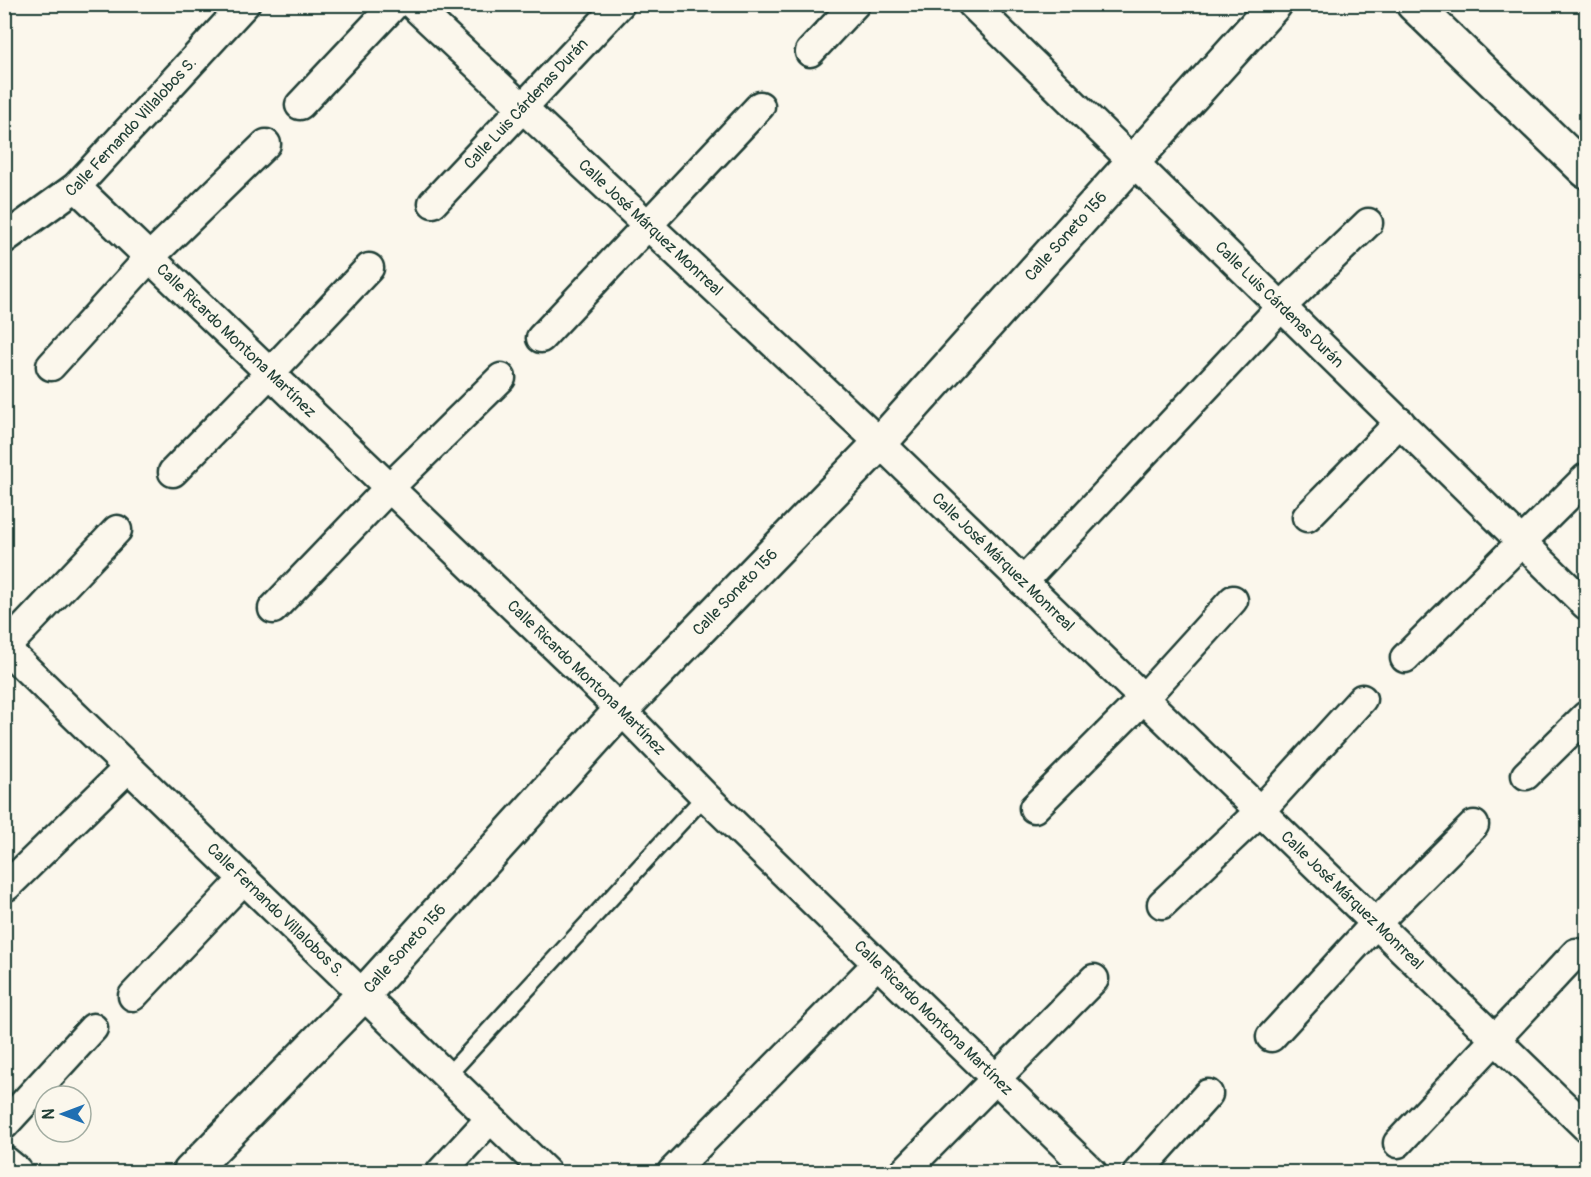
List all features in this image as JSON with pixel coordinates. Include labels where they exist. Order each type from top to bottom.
[{"type":"street","name":"Calle Fernando Villalobos S.","points":[[4,238],[76,187],[245,4]]},
{"type":"street","points":[[300,105],[395,4]]},
{"type":"street","name":"Calle José Márquez Monrreal","points":[[412,4],[880,443],[1587,1127]]},
{"type":"street","name":"Calle Luis Cárdenas Durán","points":[[433,203],[620,4]]},
{"type":"street","points":[[810,52],[855,4]]},
{"type":"street","name":"Calle Luis Cárdenas Durán","points":[[972,4],[1587,605]]},
{"type":"street","name":"Calle Soneto 156","points":[[190,1173],[362,996],[621,710],[880,443],[1275,4]]},
{"type":"street","points":[[1413,4],[1587,171]]},
{"type":"street","points":[[541,338],[760,106]]},
{"type":"street","points":[[51,366],[150,257],[266,144]]},
{"type":"street","name":"Calle Ricardo Montona Martínez","points":[[76,187],[388,489],[621,710],[705,796],[1092,1173]]},
{"type":"street","points":[[1023,582],[1281,307],[1368,223]]},
{"type":"street","points":[[173,472],[369,268]]},
{"type":"street","points":[[273,609],[388,489],[501,378]]},
{"type":"street","points":[[1307,516],[1400,422]]},
{"type":"street","points":[[1406,658],[1587,478]]},
{"type":"street","points":[[5,648],[117,530]]},
{"type":"street","points":[[1034,808],[1143,699],[1233,600]]},
{"type":"street","name":"Calle Fernando Villalobos S.","points":[[5,648],[546,1173]]},
{"type":"street","points":[[1162,904],[1260,810],[1362,699]]},
{"type":"street","points":[[1526,775],[1587,716]]},
{"type":"street","points":[[8,886],[128,768]]},
{"type":"street","points":[[1270,1037],[1376,923],[1474,825]]},
{"type":"street","points":[[133,996],[243,880]]},
{"type":"street","points":[[1398,1143],[1576,953]]},
{"type":"street","points":[[672,1173],[877,964]]},
{"type":"street","points":[[904,1173],[1094,979]]},
{"type":"street","points":[[4,1125],[93,1028]]},
{"type":"street","points":[[1138,1173],[1208,1094]]},
{"type":"street","points":[[441,1173],[490,1119]]},
{"type":"street","points":[[4,1163],[15,1173]]},
{"type":"lane","points":[[447,1076],[705,796]]}]
